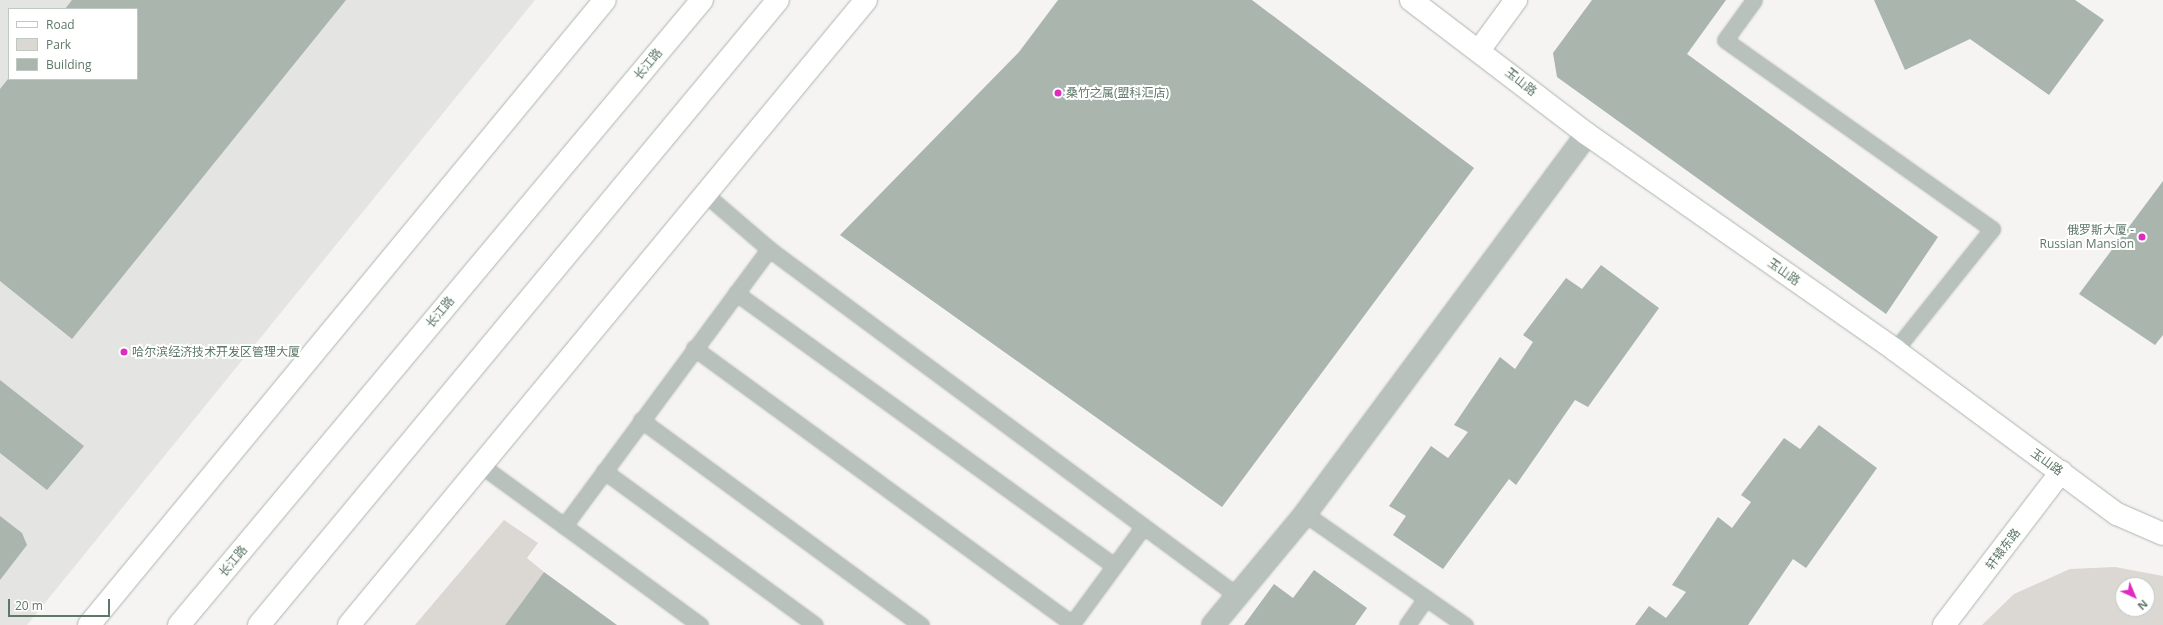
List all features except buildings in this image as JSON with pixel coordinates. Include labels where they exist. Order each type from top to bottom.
[{"type":"main road","points":[[89,625],[605,0]]},
{"type":"main road","name":"长江路","points":[[179,625],[702,0]]},
{"type":"main road","points":[[259,625],[778,0]]},
{"type":"main road","points":[[349,625],[482,466],[704,193],[866,0]]},
{"type":"main road","name":"玉山路","points":[[1411,0],[1480,50],[1587,134],[1895,350],[2117,514],[2163,534]]},
{"type":"main road","points":[[1480,50],[1516,0]]},
{"type":"main road","name":"轩辕东路","points":[[1944,625],[2061,472]]},
{"type":"street","points":[[1213,625],[1235,594],[1305,514],[1587,134]]},
{"type":"lane","points":[[1754,0],[1725,40],[1992,228],[1895,350]]},
{"type":"lane","points":[[704,193],[769,249],[1235,594]]},
{"type":"lane","points":[[564,526],[694,348],[769,249]]},
{"type":"lane","points":[[736,293],[1114,566]]},
{"type":"lane","points":[[694,348],[1071,624],[1143,527]]},
{"type":"lane","points":[[641,420],[921,625]]},
{"type":"lane","points":[[482,466],[700,625]]},
{"type":"lane","points":[[604,471],[815,625]]},
{"type":"lane","points":[[1305,514],[1465,625]]},
{"type":"lane","points":[[1407,625],[1426,598]]},
{"type":"shaded area","name":"哈尔滨经济技术开发区管理大厦","points":[[0,0],[535,0],[27,625],[0,625]]},
{"type":"green space","points":[[504,520],[538,543],[527,558],[544,572],[505,625],[415,625]]},
{"type":"green space","points":[[2115,567],[2163,576],[2163,625],[1982,625],[2014,594],[2070,569]]},
{"type":"place","name":"桑竹之属(盟科汇店)","points":[[1058,93]]},
{"type":"place","name":"俄罗斯大厦 - Russian Mansion","points":[[2142,237]]},
{"type":"place","name":"哈尔滨经济技术开发区管理大厦","points":[[124,352]]}]
